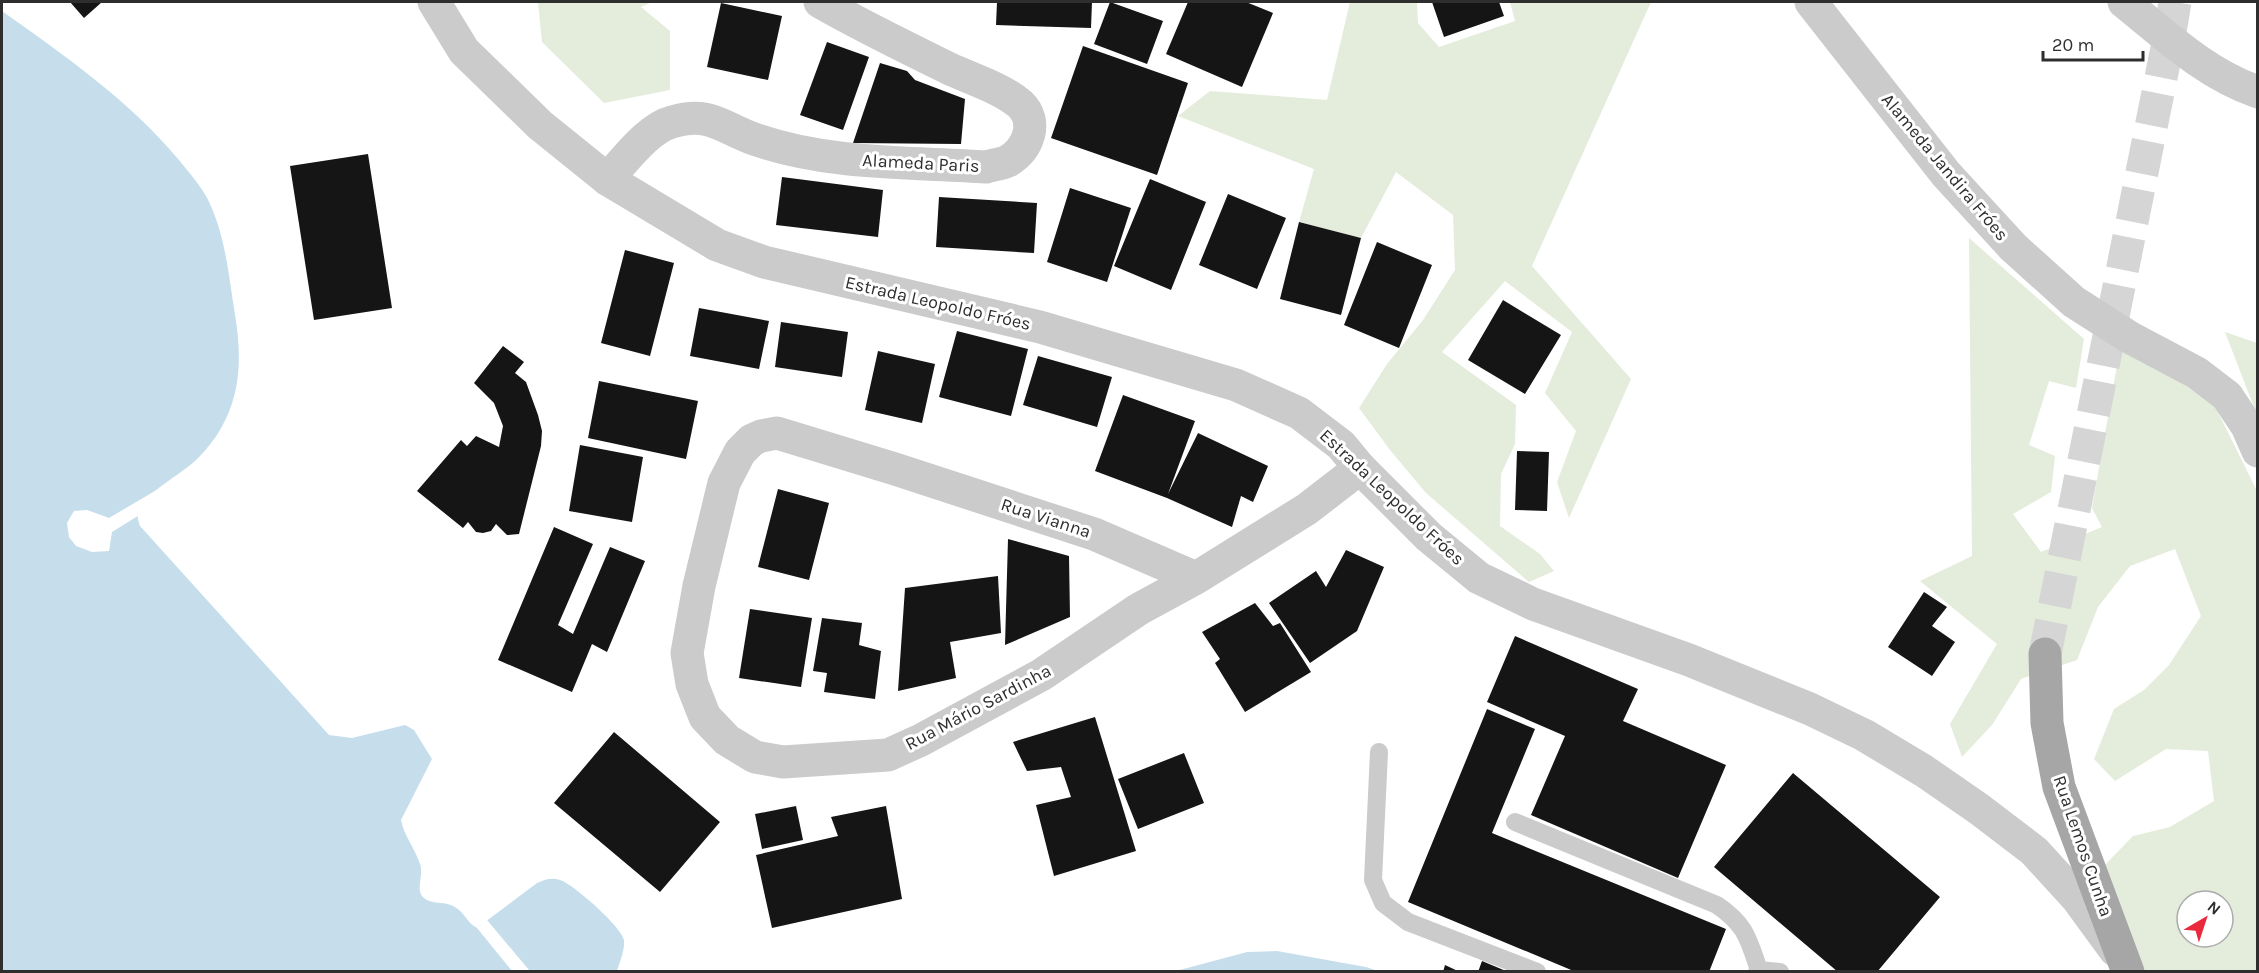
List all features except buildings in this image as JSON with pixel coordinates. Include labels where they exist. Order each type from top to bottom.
[{"type":"main road","name":"Rua Lemos Cunha","points":[[2045,654],[2047,723],[2059,787],[2126,968]]},
{"type":"street","name":"Estrada Leopoldo Fróes","points":[[434,2],[465,51],[540,125],[608,179],[717,245],[764,262],[1040,327],[1236,386],[1299,413],[1341,445],[1360,468],[1429,537],[1479,578],[1533,604],[1689,660],[1864,735],[1924,771],[2034,851],[2077,898],[2126,968]]},
{"type":"street","name":"Alameda Paris","points":[[608,179],[654,130],[669,122],[686,118],[708,118],[752,138],[826,158],[986,167],[1007,162],[1020,150],[1029,137],[1031,127],[1028,116],[1020,105],[1005,94],[820,2]]},
{"type":"street","name":"Alameda Jandira Fróes","points":[[1811,2],[1946,174],[2013,247],[2074,302],[2129,338],[2197,373],[2227,396],[2247,426],[2258,451]]},
{"type":"street","points":[[2124,2],[2210,70],[2237,85],[2258,92]]},
{"type":"street","name":"Rua Vianna","points":[[724,483],[740,452],[752,440],[777,433],[1095,534],[1196,578]]},
{"type":"street","points":[[1196,578],[1307,508],[1360,468]]},
{"type":"street","name":"Rua Mário Sardinha","points":[[724,483],[699,586],[687,653],[692,684],[705,717],[727,740],[755,757],[783,762],[888,755],[921,740],[1041,675],[1139,609],[1196,578]]},
{"type":"lane","points":[[1379,752],[1373,880],[1383,903],[1408,922],[1537,972]]},
{"type":"lane","points":[[1515,822],[1717,905],[1735,917],[1746,933],[1758,971],[1780,972]]},
{"type":"green space","points":[[538,2],[652,2],[641,7],[670,31],[670,90],[604,103],[542,42]]},
{"type":"green space","points":[[1350,2],[1417,2],[1418,23],[1439,47],[1515,21],[1510,2],[1651,2],[1532,266],[1631,379],[1569,518],[1557,482],[1576,431],[1545,393],[1572,332],[1505,281],[1442,352],[1516,405],[1515,444],[1501,474],[1500,526],[1540,554],[1554,571],[1529,582],[1426,493],[1359,408],[1387,364],[1423,320],[1455,270],[1453,215],[1396,172],[1361,238],[1299,222],[1314,169],[1178,116],[1210,91],[1327,100]]},
{"type":"green space","points":[[1969,238],[2084,339],[2076,388],[2049,381],[2029,445],[2055,456],[2051,492],[2013,514],[2041,552],[2102,527],[2092,508],[2120,348],[2209,394],[2257,491],[2257,971],[2145,971],[2102,868],[2133,836],[2170,827],[2214,801],[2208,751],[2166,749],[2115,781],[2094,759],[2114,709],[2144,690],[2169,665],[2201,616],[2175,549],[2130,566],[2098,607],[2077,660],[2021,679],[1992,725],[1962,757],[1950,724],[1997,644],[1920,581],[1972,556]]},
{"type":"green space","points":[[2225,332],[2257,343],[2257,415],[2255,410]]},
{"type":"water","points":[[2,11],[118,98],[160,138],[204,192],[220,231],[238,335],[236,390],[224,424],[214,440],[201,455],[151,495],[139,508],[137,515],[140,526],[329,735],[352,738],[405,725],[414,730],[432,759],[401,820],[420,864],[420,893],[425,899],[453,906],[477,928],[537,883],[551,879],[560,880],[596,906],[621,934],[624,948],[617,971],[2,971]]},
{"type":"water","points":[[1277,951],[1378,971],[1176,971],[1247,952]]},
{"type":"pier","points":[[160,488],[160,493],[149,501],[141,514],[112,532],[109,551],[92,552],[76,546],[69,537],[67,523],[74,511],[87,510],[109,518]]},
{"type":"pier","points":[[487,920],[530,971],[512,971],[477,928]]},
{"type":"tunnel","points":[[2045,654],[2175,2]]}]
